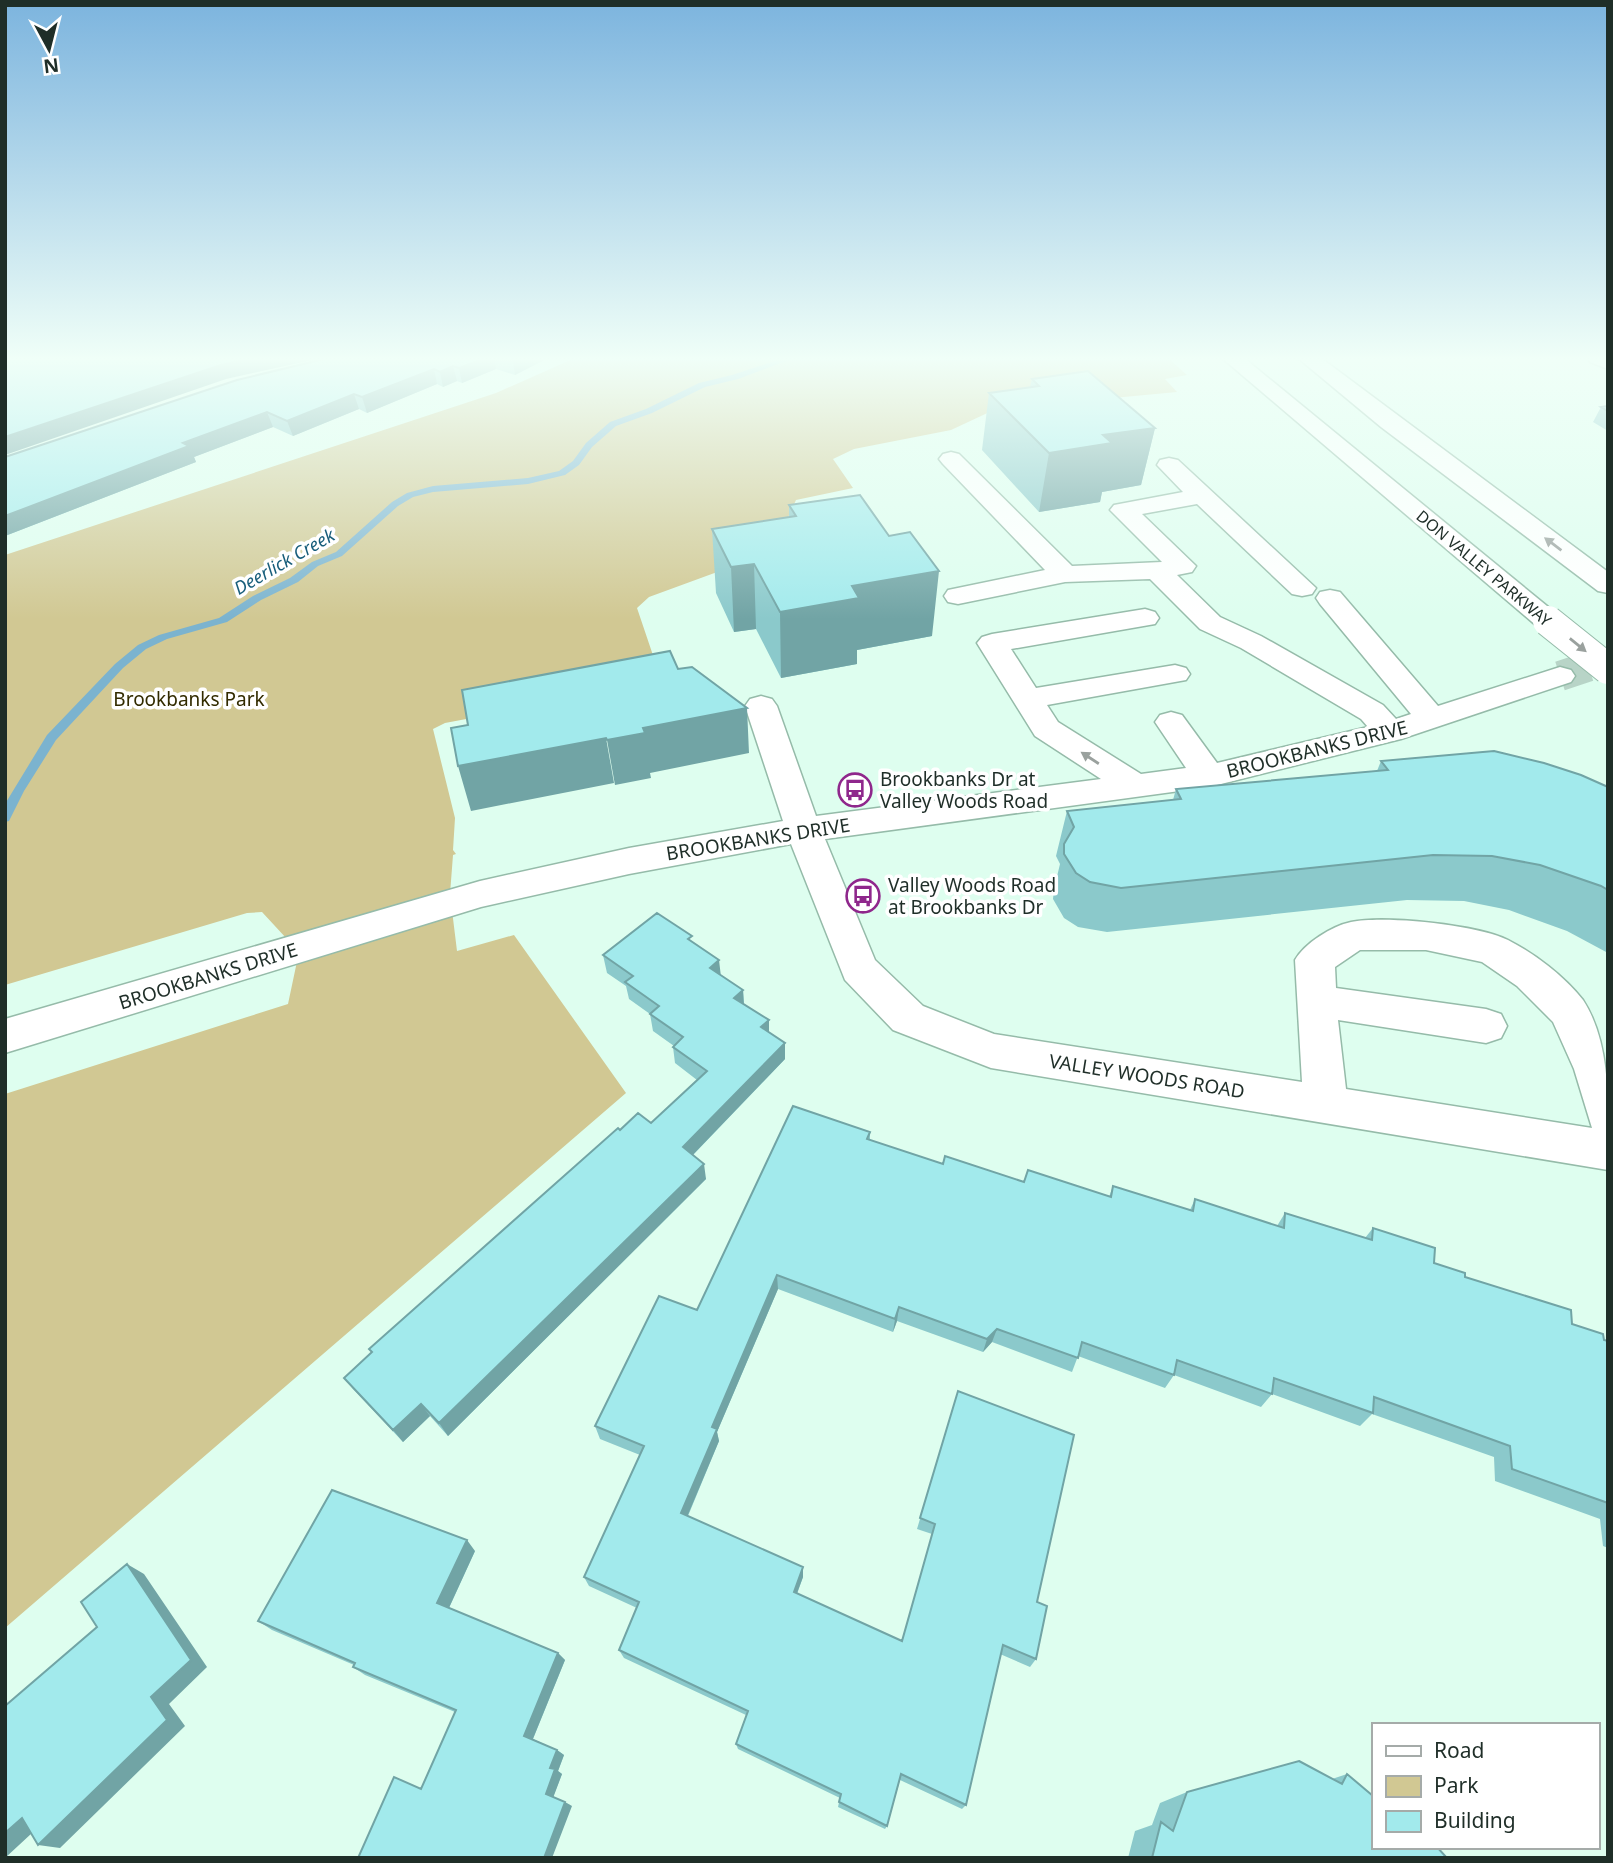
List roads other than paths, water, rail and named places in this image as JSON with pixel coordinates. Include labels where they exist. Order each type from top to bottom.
[{"type":"main road","name":"DON VALLEY PARKWAY","points":[[1336,445],[1608,669]]},
{"type":"main road","points":[[1420,445],[1608,585]]},
{"type":"main road","points":[[951,459],[1065,574]]},
{"type":"main road","points":[[1169,465],[1316,593],[1431,718]]},
{"type":"main road","points":[[958,596],[1065,574],[1157,571],[1182,566],[1123,510],[1202,496]]},
{"type":"main road","points":[[1157,571],[1210,623],[1251,642],[1372,712],[1390,732]]},
{"type":"main road","points":[[1136,786],[1046,729],[992,643],[1144,618]]},
{"type":"main road","points":[[1027,699],[1175,674]]},
{"type":"main road","name":"BROOKBANKS DRIVE","points":[[5,1036],[480,894],[629,860],[803,830],[1209,776],[1390,732],[1560,676]]},
{"type":"main road","name":"VALLEY WOODS ROAD","points":[[761,706],[803,830],[859,970],[908,1018],[991,1051],[1608,1150]]},
{"type":"main road","points":[[1171,722],[1209,776]]},
{"type":"main road","points":[[1039,799],[1046,770],[1046,729]]},
{"type":"main road","points":[[1326,1105],[1315,960],[1353,936],[1426,936],[1493,950],[1531,975],[1569,1012],[1595,1069],[1608,1116]]},
{"type":"main road","points":[[1317,1001],[1486,1026]]},
{"type":"waterway","name":"Deerlick Creek","points":[[5,818],[18,791],[51,738],[119,666],[142,647],[163,637],[223,620],[257,598],[294,580],[315,564],[339,554],[395,504],[410,495],[433,489],[528,481],[562,473],[576,463],[589,445]]},
{"type":"tunnel","points":[[1560,676],[1608,660]]},
{"type":"place","name":"Brookbanks Dr at Valley Woods Road","points":[[855,790]]},
{"type":"place","name":"Valley Woods Road at Brookbanks Dr","points":[[863,896]]},
{"type":"park label","name":"Brookbanks Park","points":[[189,699]]}]
